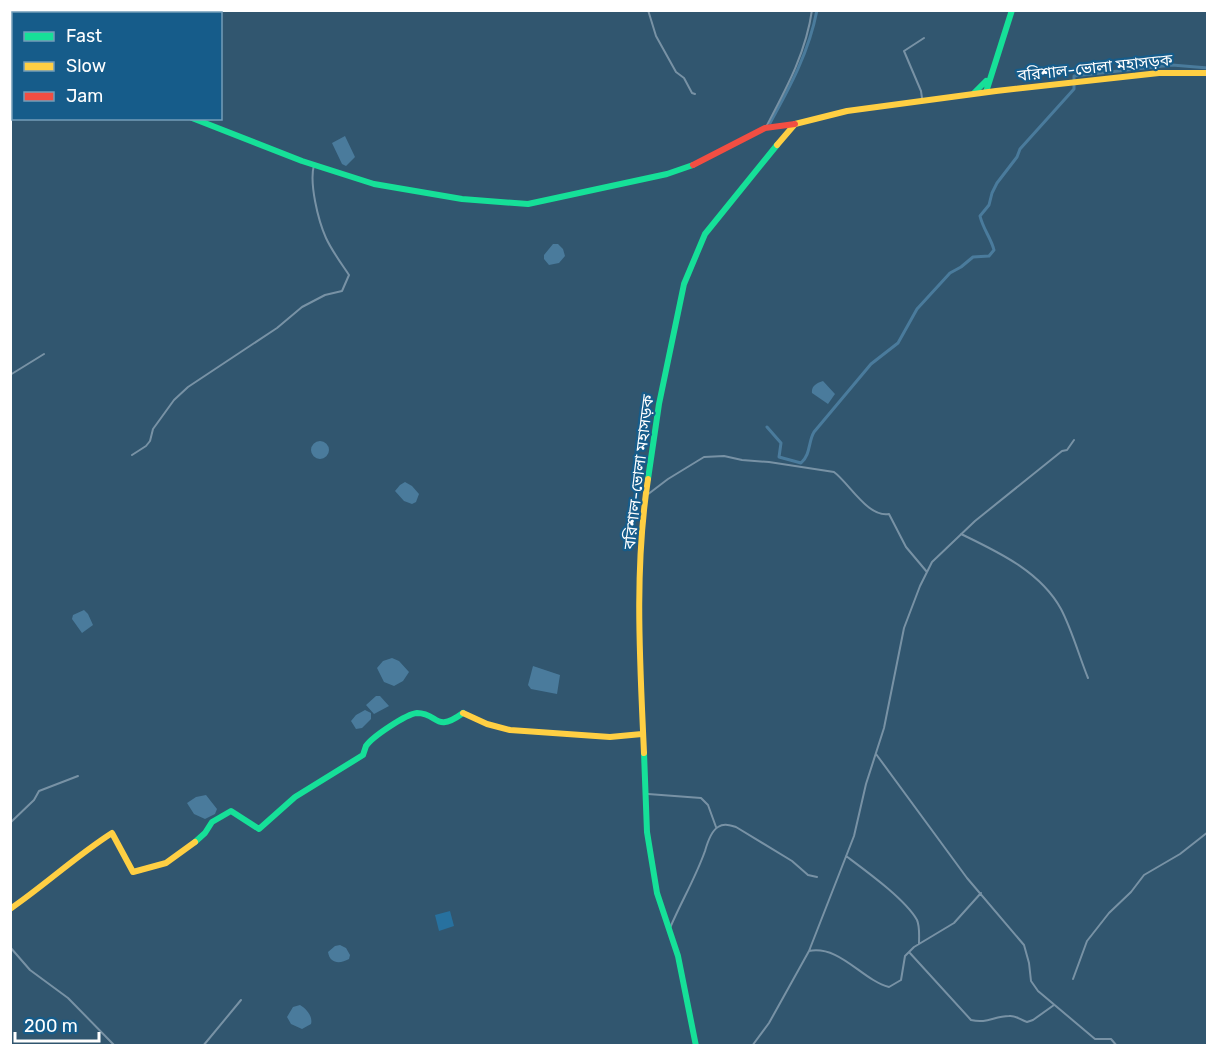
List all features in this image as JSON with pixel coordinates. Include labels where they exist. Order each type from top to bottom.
[{"type":"main road","name":"বরিশাল-ভোলা মহাসড়ক","points":[[984,92],[1012,10]]},
{"type":"main road","name":"বরিশাল-ভোলা মহাসড়ক","points":[[696,1046],[678,956],[657,893],[647,832],[639,598],[645,496],[659,404],[684,284],[705,234],[795,124],[847,111],[984,92],[1159,73],[1208,73]]},
{"type":"main road","points":[[973,94],[989,79],[996,91]]},
{"type":"main road","points":[[197,120],[368,183],[462,199],[528,204],[667,174],[700,162],[765,128],[795,124]]},
{"type":"main road","points":[[10,909],[76,857],[112,833],[119,840],[127,866],[133,872],[166,863],[185,851],[205,833],[212,822],[231,811],[259,829],[297,796],[363,755],[367,745],[407,715],[419,713],[441,723],[452,722],[464,712],[487,724],[510,730],[610,737],[642,734]]},
{"type":"street","points":[[648,10],[656,36],[676,72],[684,78],[692,93],[695,93]]},
{"type":"street","points":[[765,128],[800,59],[809,31],[812,10]]},
{"type":"street","points":[[922,101],[921,91],[904,51],[924,38]]},
{"type":"street","points":[[132,455],[146,446],[153,429],[174,400],[188,387],[277,328],[302,307],[342,291],[346,285],[349,275],[326,238],[319,214],[312,184],[314,165]]},
{"type":"street","points":[[10,375],[44,354]]},
{"type":"street","points":[[752,1046],[769,1023],[809,951],[854,836],[866,784],[884,728],[904,628],[932,562],[975,521],[1062,451],[1067,450],[1074,440]]},
{"type":"street","points":[[645,496],[704,457],[724,456],[834,472],[876,513],[889,514],[906,547],[927,572]]},
{"type":"street","points":[[961,534],[1014,561],[1046,588],[1060,608],[1088,678]]},
{"type":"street","points":[[876,754],[967,878],[1024,945],[1029,963],[1030,981],[1038,991],[1095,1039],[1111,1039],[1117,1046]]},
{"type":"street","points":[[10,823],[34,800],[39,791],[78,776]]},
{"type":"street","points":[[644,794],[701,798],[708,805],[716,827]]},
{"type":"street","points":[[669,930],[675,914],[696,877],[716,827],[725,824],[736,827],[792,861],[808,875],[817,877]]},
{"type":"street","points":[[1074,979],[1087,941],[1109,913],[1131,892],[1144,875],[1180,854],[1208,832]]},
{"type":"street","points":[[846,856],[897,898],[916,919],[919,944]]},
{"type":"street","points":[[809,951],[818,949],[838,956],[877,984],[889,987],[901,980],[905,956],[919,944],[954,923],[981,893]]},
{"type":"street","points":[[10,947],[30,970],[68,998],[115,1046]]},
{"type":"street","points":[[909,952],[970,1020],[982,1022],[1009,1016],[1018,1017],[1027,1022],[1054,1005]]},
{"type":"street","points":[[203,1046],[241,1000]]},
{"type":"shaded area","points":[[345,136],[355,157],[346,166],[342,164],[332,143]]},
{"type":"shaded area","points":[[553,244],[558,244],[563,249],[565,256],[559,263],[549,265],[544,255]]},
{"type":"shaded area","points":[[823,381],[835,394],[828,404],[812,393],[813,387]]},
{"type":"shaded area","points":[[320,441],[326,444],[329,450],[326,456],[320,459],[314,456],[311,450],[314,444]]},
{"type":"shaded area","points":[[405,482],[419,494],[416,502],[412,504],[404,501],[395,491]]},
{"type":"shaded area","points":[[84,610],[93,625],[82,633],[72,619],[73,615]]},
{"type":"shaded area","points":[[392,658],[399,661],[409,672],[403,681],[394,686],[384,682],[377,668],[383,661]]},
{"type":"shaded area","points":[[533,666],[560,675],[557,694],[531,689],[528,685]]},
{"type":"shaded area","points":[[376,696],[380,696],[389,706],[374,714],[366,705]]},
{"type":"shaded area","points":[[365,710],[371,713],[371,719],[362,728],[356,729],[351,721]]},
{"type":"shaded area","points":[[206,795],[217,809],[215,814],[205,819],[194,814],[187,803],[196,797]]},
{"type":"shaded area","points":[[450,911],[454,926],[439,931],[435,915]]},
{"type":"shaded area","points":[[340,945],[346,948],[350,955],[349,959],[342,962],[333,961],[328,952]]},
{"type":"shaded area","points":[[300,1005],[309,1013],[311,1019],[311,1024],[302,1029],[291,1024],[287,1017],[293,1007]]},
{"type":"waterway","points":[[770,123],[804,55],[817,10]]},
{"type":"waterway","points":[[767,427],[781,443],[779,457],[801,463],[806,456],[814,432],[871,364],[898,343],[917,309],[950,273],[973,257],[989,256],[994,250],[980,216],[989,205],[997,183],[1017,157],[1020,149],[1074,89],[1074,76],[1172,65],[1208,68]]},
{"type":"traffic: fast","points":[[986,92],[1012,10]]},
{"type":"traffic: fast","points":[[974,93],[986,81]]},
{"type":"traffic: fast","points":[[197,120],[302,161],[374,184],[462,199],[528,204],[667,174],[693,165]]},
{"type":"traffic: fast","points":[[648,479],[659,404],[684,284],[705,234],[777,145]]},
{"type":"traffic: fast","points":[[195,842],[212,822],[231,811],[259,829],[295,797],[363,755],[369,742],[405,717],[417,713],[437,721],[447,722],[463,713]]},
{"type":"traffic: fast","points":[[644,753],[647,832],[657,893],[678,956],[696,1046]]},
{"type":"traffic: slow","points":[[777,145],[795,124],[847,111],[996,91],[1159,73],[1208,73]]},
{"type":"traffic: slow","points":[[644,753],[640,582],[648,479]]},
{"type":"traffic: slow","points":[[463,713],[487,724],[510,730],[610,737],[642,734]]},
{"type":"traffic: slow","points":[[10,909],[112,833],[133,872],[166,863],[195,842]]},
{"type":"traffic: jam","points":[[693,165],[765,128],[795,124]]}]
